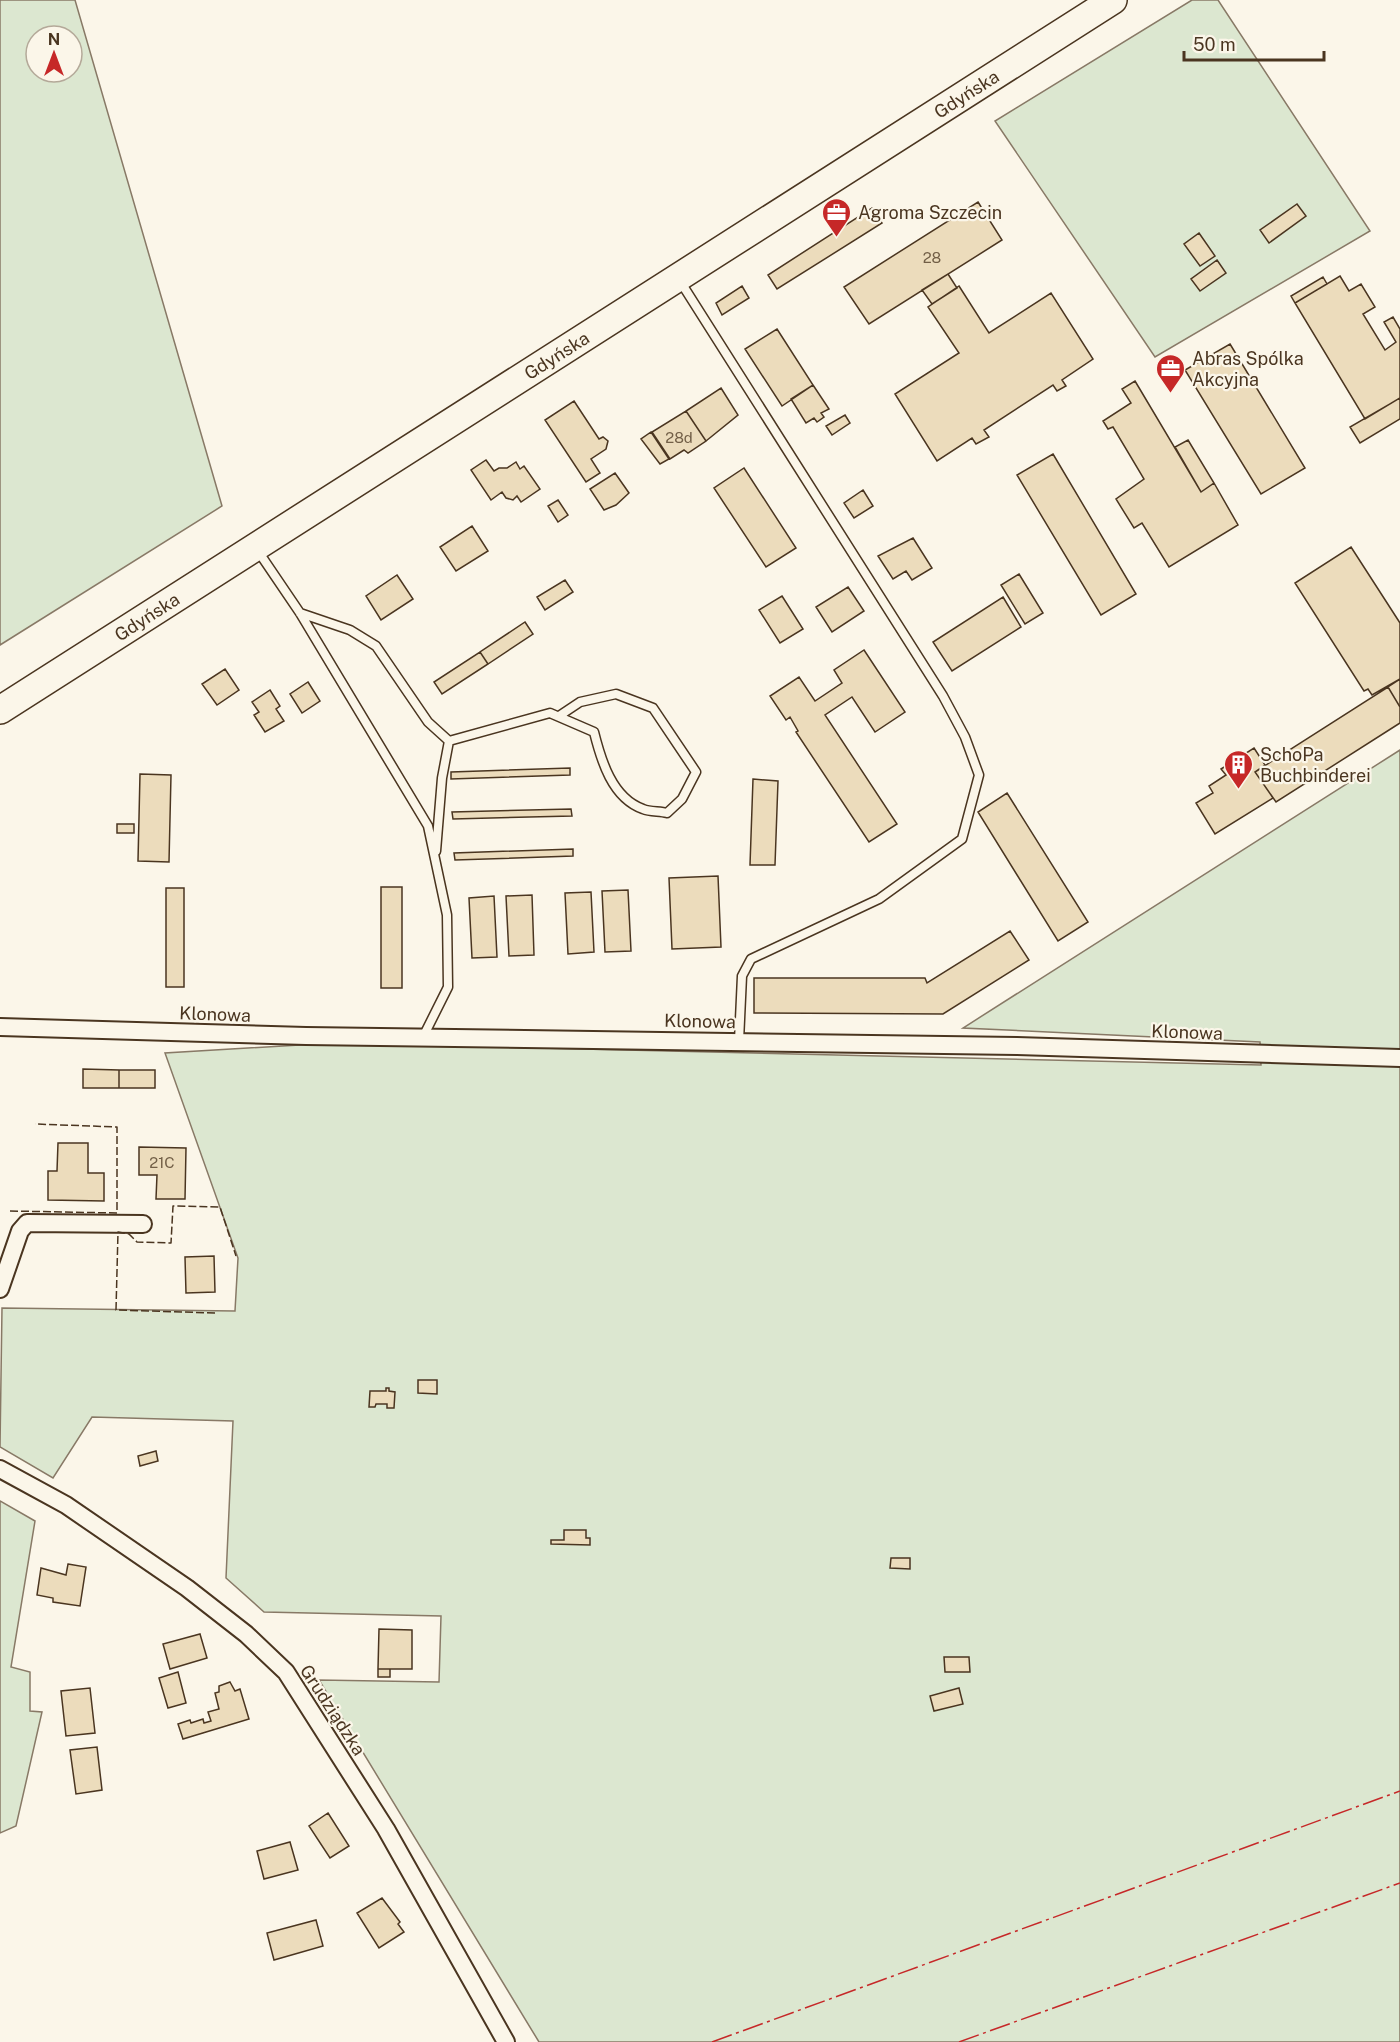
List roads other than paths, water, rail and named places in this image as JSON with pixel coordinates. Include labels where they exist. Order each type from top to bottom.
[{"type":"main road","name":"Gdyńska","points":[[0,710],[1113,0]]},
{"type":"street","name":"Klonowa","points":[[0,1027],[306,1036],[739,1041],[1400,1058]]},
{"type":"street","points":[[0,1287],[20,1231],[27,1223],[143,1224]]},
{"type":"street","name":"Grudziądzka","points":[[0,1469],[66,1505],[187,1588],[246,1634],[286,1672],[386,1829],[506,2042]]},
{"type":"lane","points":[[678,278],[943,696],[965,737],[979,775],[962,839],[879,899],[751,958],[741,976],[739,1041]]},
{"type":"lane","points":[[255,547],[300,613],[428,826],[447,915],[448,987],[423,1037]]},
{"type":"lane","points":[[300,613],[350,630],[376,646],[428,722],[449,741]]},
{"type":"lane","points":[[449,741],[550,712],[594,732],[601,763],[618,791],[642,809],[667,813],[682,800],[696,772],[653,708],[616,694],[580,702],[559,716]]},
{"type":"lane","points":[[436,860],[442,778],[449,741]]},
{"type":"place","name":"Agroma Szczecin","points":[[837,238]]},
{"type":"place","name":"Abras Spólka Akcyjna","points":[[1171,394]]},
{"type":"place","name":"SchoPa Buchbinderei","points":[[1239,790]]}]
